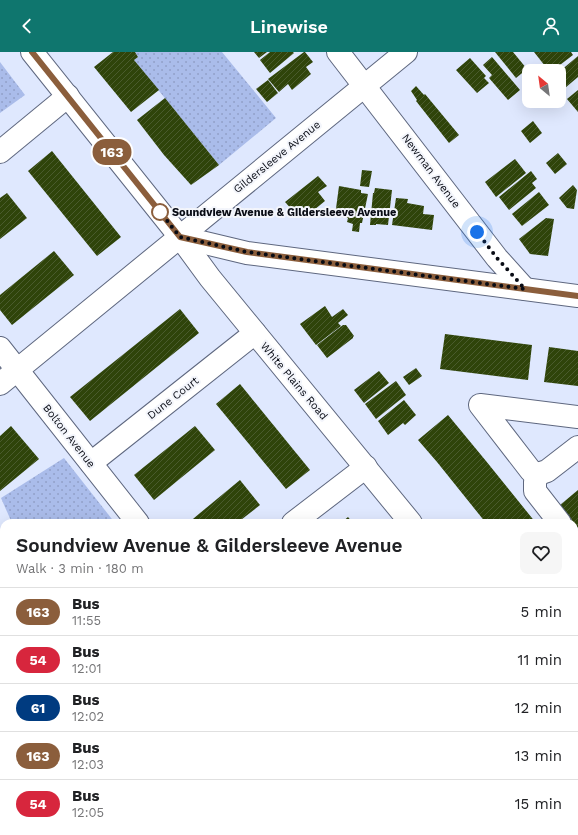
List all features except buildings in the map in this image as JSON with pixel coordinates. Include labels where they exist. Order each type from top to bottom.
[{"type":"street","name":"White Plains Road","points":[[32,52],[180,237],[210,278],[408,519]]},
{"type":"street","name":"Newman Avenue","points":[[338,52],[497,258],[525,289]]},
{"type":"street","name":"Gildersleeve Avenue","points":[[0,384],[406,52]]},
{"type":"street","points":[[0,152],[68,96]]},
{"type":"street","points":[[180,237],[247,252],[578,296]]},
{"type":"street","name":"Dune Court","points":[[91,463],[255,333]]},
{"type":"street","name":"Bolton Avenue","points":[[0,348],[135,519]]},
{"type":"street","points":[[578,417],[480,405],[531,471],[538,474],[547,471],[578,447]]},
{"type":"street","points":[[299,519],[366,467]]},
{"type":"street","points":[[538,474],[535,482],[535,491],[557,519]]},
{"type":"shaded area","points":[[135,52],[222,52],[276,118],[219,165],[134,60],[138,57]]},
{"type":"shaded area","points":[[0,62],[25,95],[0,113]]},
{"type":"shaded area","points":[[64,458],[112,519],[10,519],[1,498]]},
{"type":"bus line","name":"163","points":[[32,52],[180,237],[247,252],[578,296]]},
{"type":"place","name":"Soundview Avenue & Gildersleeve Avenue","points":[[160,212]]},
{"type":"route","points":[[160,212],[157,208],[180,237],[247,252],[525,289],[497,258],[477,232]]}]
